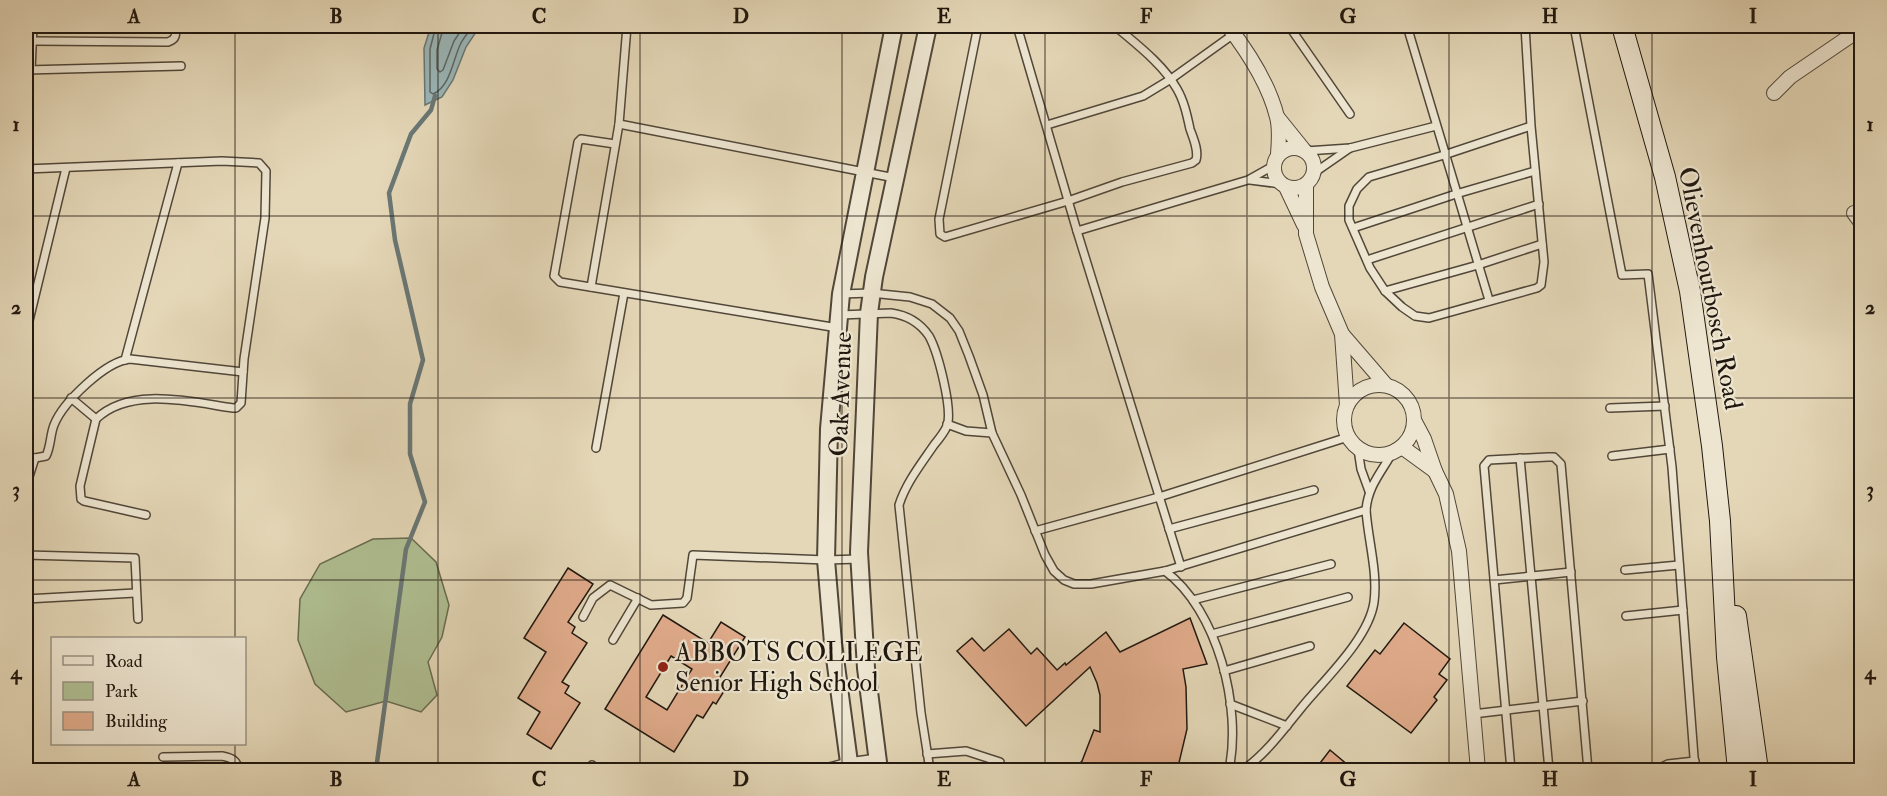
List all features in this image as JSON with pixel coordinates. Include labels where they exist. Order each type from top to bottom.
[{"type":"main road","name":"Olievenhoutbosch Road","points":[[1623,28],[1665,177],[1690,291],[1720,521],[1727,657],[1737,771]]},
{"type":"main road","name":"Olievenhoutbosch Road","points":[[1720,521],[1744,661],[1758,771]]},
{"type":"main road","points":[[1744,661],[1751,771]]},
{"type":"street","name":"Oak Avenue","points":[[849,766],[832,643],[826,560],[829,429],[841,294],[894,26]]},
{"type":"street","name":"Oak Avenue","points":[[878,764],[865,657],[859,559],[869,314],[871,293],[928,26]]},
{"type":"street","points":[[1236,28],[1278,118],[1312,159],[1305,227]]},
{"type":"street","points":[[1774,93],[1790,77],[1862,28]]},
{"type":"street","points":[[1278,118],[1276,179],[1283,185],[1305,227],[1317,272],[1342,334],[1347,405],[1344,429],[1358,449],[1369,454],[1381,455],[1397,450],[1409,438],[1414,422]]},
{"type":"street","points":[[1276,160],[1289,148],[1304,150]]},
{"type":"street","points":[[1283,185],[1293,188],[1310,179]]},
{"type":"street","points":[[1342,334],[1386,385]]},
{"type":"street","points":[[1347,405],[1354,395],[1364,388],[1375,385],[1386,385],[1405,396],[1411,405],[1414,422],[1424,439],[1446,494],[1459,551],[1478,771]]},
{"type":"street","points":[[1397,450],[1435,471]]},
{"type":"lane","points":[[33,26],[28,70],[181,66]]},
{"type":"lane","points":[[33,41],[168,42],[176,37],[175,26]]},
{"type":"lane","points":[[591,287],[618,124],[627,26]]},
{"type":"lane","points":[[978,26],[939,219],[940,234],[949,237],[1196,160],[1196,151],[1183,104],[1171,79],[1115,26]]},
{"type":"lane","points":[[1017,26],[1077,231],[1181,567]]},
{"type":"lane","points":[[1289,26],[1350,114]]},
{"type":"lane","points":[[1407,26],[1489,300]]},
{"type":"lane","points":[[1525,26],[1531,126],[1544,262],[1541,285],[1537,288],[1423,318],[1415,316],[1385,291],[1367,260],[1349,220],[1349,206],[1357,189],[1369,177],[1531,126]]},
{"type":"lane","points":[[1574,26],[1622,275],[1648,274],[1670,449],[1695,771]]},
{"type":"lane","points":[[1047,125],[1136,99],[1171,79],[1236,28]]},
{"type":"lane","points":[[618,124],[895,178]]},
{"type":"lane","points":[[1304,150],[1350,148],[1436,126]]},
{"type":"lane","points":[[615,144],[581,139],[578,142],[554,276],[560,282],[624,293],[839,322],[869,314],[899,314],[915,322],[929,337],[946,394],[949,411],[947,424],[912,478],[899,505],[910,622],[930,771]]},
{"type":"lane","points":[[1310,179],[1350,148]]},
{"type":"lane","points":[[1077,231],[1248,180],[1276,160]]},
{"type":"lane","points":[[26,169],[222,161],[259,163],[266,171],[265,218],[243,372],[241,403],[236,408],[141,398],[111,410],[96,419],[80,486],[81,499],[146,514]]},
{"type":"lane","points":[[125,360],[178,163]]},
{"type":"lane","points":[[26,333],[66,168]]},
{"type":"lane","points":[[1353,228],[1456,194],[1536,171]]},
{"type":"lane","points":[[1248,180],[1283,185]]},
{"type":"lane","points":[[1367,260],[1539,204]]},
{"type":"lane","points":[[1385,291],[1542,244]]},
{"type":"lane","points":[[596,448],[624,293]]},
{"type":"lane","points":[[841,294],[871,293],[922,300],[940,309],[950,318],[959,331],[969,356],[983,395],[992,434],[1054,571],[1064,580],[1074,584],[1091,584],[1165,571],[1366,510]]},
{"type":"lane","points":[[26,457],[46,456],[54,427],[61,411],[71,398],[120,360],[243,372]]},
{"type":"lane","points":[[71,398],[96,419]]},
{"type":"lane","points":[[1610,408],[1665,406]]},
{"type":"lane","points":[[947,424],[966,431],[992,434]]},
{"type":"lane","points":[[1035,531],[1159,496],[1348,437]]},
{"type":"lane","points":[[1358,449],[1361,469],[1369,490]]},
{"type":"lane","points":[[1612,456],[1670,449]]},
{"type":"lane","points":[[1243,771],[1259,758],[1338,665],[1368,621],[1374,603],[1366,510],[1369,490],[1397,450]]},
{"type":"lane","points":[[1511,771],[1484,466],[1489,460],[1554,457],[1561,464],[1588,771]]},
{"type":"lane","points":[[26,486],[35,458]]},
{"type":"lane","points":[[1520,458],[1549,771]]},
{"type":"lane","points":[[1169,530],[1314,490]]},
{"type":"lane","points":[[26,555],[135,558],[138,619]]},
{"type":"lane","points":[[583,617],[593,598],[610,585],[651,605],[683,603],[687,598],[693,555],[859,559]]},
{"type":"lane","points":[[1193,600],[1331,564]]},
{"type":"lane","points":[[1625,570],[1679,565]]},
{"type":"lane","points":[[1165,571],[1181,584],[1193,600],[1212,634],[1224,671],[1230,704],[1232,750],[1229,771]]},
{"type":"lane","points":[[1494,580],[1571,572]]},
{"type":"lane","points":[[26,599],[135,593]]},
{"type":"lane","points":[[1212,634],[1348,597]]},
{"type":"lane","points":[[614,640],[638,598]]},
{"type":"lane","points":[[1626,616],[1683,610]]},
{"type":"lane","points":[[1224,671],[1310,646]]},
{"type":"lane","points":[[1473,714],[1583,701]]},
{"type":"lane","points":[[1230,704],[1287,726]]},
{"type":"lane","points":[[927,754],[966,752],[1000,762]]},
{"type":"lane","points":[[162,757],[231,757],[237,763],[239,771]]},
{"type":"lane","points":[[1656,771],[1695,761]]},
{"type":"lane","points":[[818,771],[878,764]]},
{"type":"green space","points":[[411,538],[436,562],[449,605],[442,637],[428,662],[437,695],[421,712],[386,701],[346,712],[315,684],[298,640],[300,599],[320,564],[373,539]]},
{"type":"water","points":[[431,26],[480,26],[466,47],[453,80],[442,97],[425,105],[424,48]]},
{"type":"building","points":[[568,568],[593,584],[568,622],[575,627],[572,633],[587,643],[562,682],[569,686],[565,693],[580,703],[551,749],[527,734],[540,712],[518,698],[546,652],[524,638]]},
{"type":"building","points":[[663,615],[708,643],[721,622],[745,637],[717,682],[726,688],[703,718],[697,715],[674,752],[605,709]],"holes":[[[671,656],[692,669],[667,710],[646,697]]]},
{"type":"building","points":[[1190,618],[1207,664],[1183,669],[1187,729],[1177,771],[1073,771],[1082,761],[1094,730],[1100,732],[1100,695],[1090,667],[1026,726],[957,651],[972,638],[984,651],[1009,629],[1031,654],[1037,648],[1057,670],[1106,632],[1120,652]]},
{"type":"building","points":[[1404,623],[1450,659],[1439,674],[1447,680],[1434,697],[1437,700],[1411,733],[1347,686],[1375,650],[1380,654]]},
{"type":"building","points":[[1330,750],[1355,771],[1314,771]]},
{"type":"waterway","points":[[376,770],[406,549],[425,502],[410,454],[410,404],[423,360],[395,240],[389,193],[411,134],[431,110],[435,96]]},
{"type":"place","name":"ABBOTS COLLEGE Senior High School","points":[[663,667]]}]
